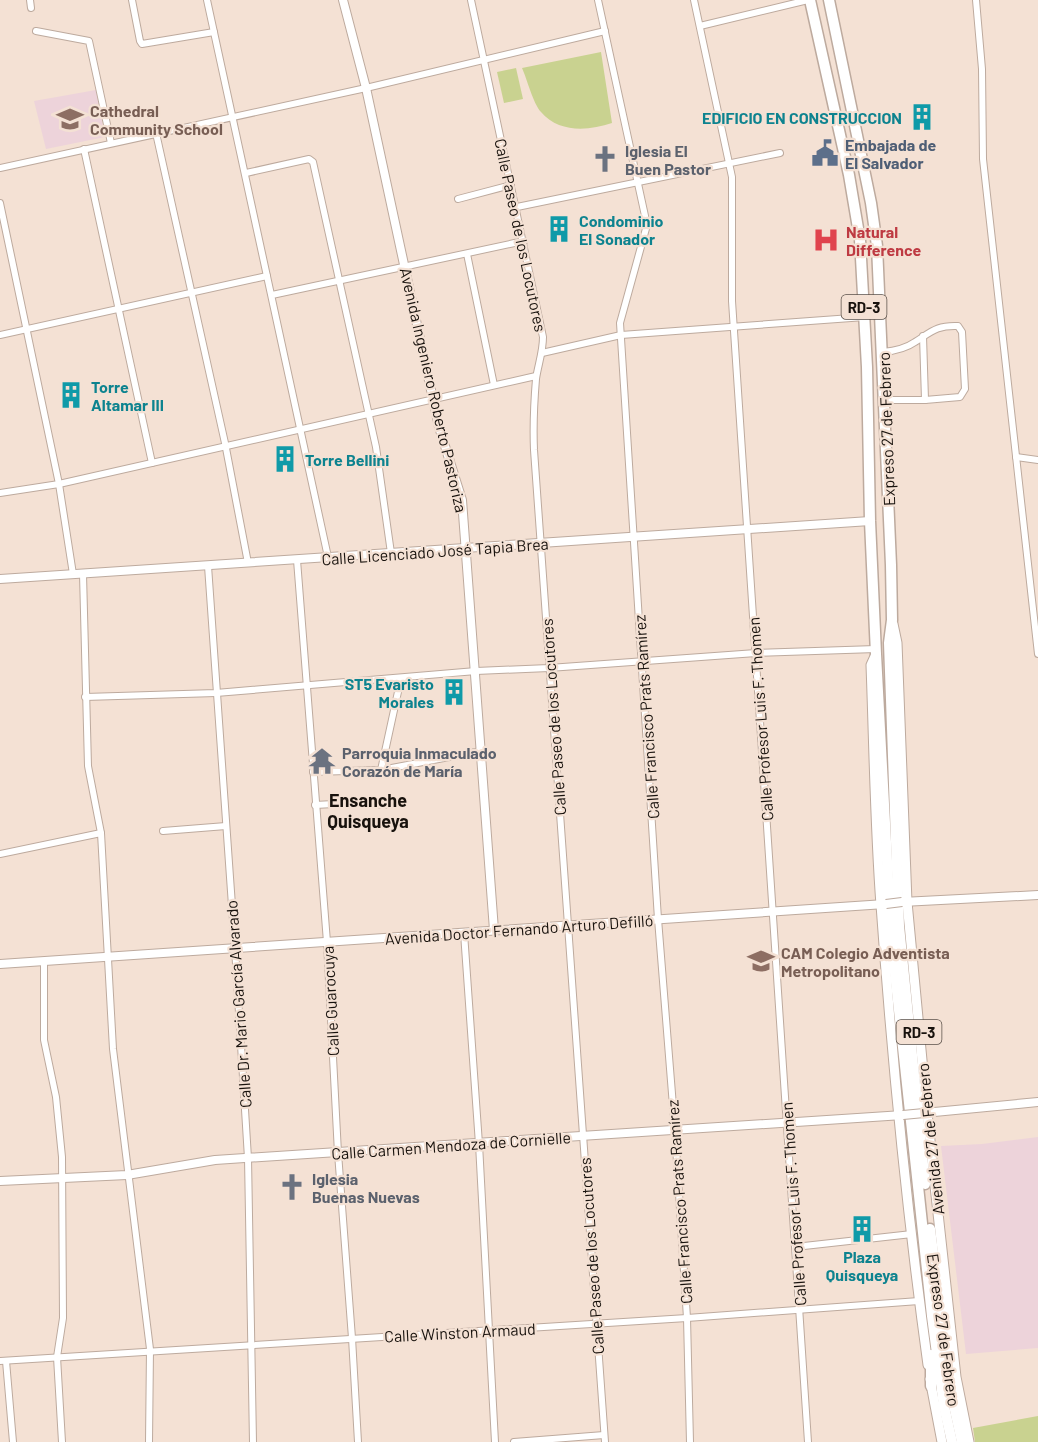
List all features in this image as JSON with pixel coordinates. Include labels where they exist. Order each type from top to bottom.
[{"type":"highway","name":"Expreso 27 de Febrero","points":[[809,0],[849,175],[860,240],[865,317],[876,651],[891,860],[944,1406],[952,1442]]},
{"type":"highway","name":"Expreso 27 de Febrero","points":[[829,0],[878,246],[892,620],[889,643],[891,860]]},
{"type":"highway","name":"Expreso 27 de Febrero","points":[[935,1313],[962,1442]]},
{"type":"highway","points":[[935,1313],[956,1377]]},
{"type":"highway","points":[[931,1386],[935,1313]]},
{"type":"main road","name":"Avenida 27 de Febrero","points":[[892,620],[897,643],[904,902],[925,1113],[956,1377],[969,1442]]},
{"type":"main road","name":"Avenida 27 de Febrero","points":[[876,651],[871,665],[883,904],[919,1301],[931,1386],[942,1442]]},
{"type":"street","points":[[30,0],[31,8]]},
{"type":"street","points":[[132,0],[142,44],[214,32]]},
{"type":"street","points":[[207,0],[328,557]]},
{"type":"street","name":"Avenida Ingeniero Roberto Pastoriza","points":[[343,0],[366,88],[439,427],[459,487],[476,671],[494,930]]},
{"type":"street","name":"Calle Paseo de los Locutores","points":[[471,0],[542,326],[543,353],[536,376],[533,426],[605,1438]]},
{"type":"street","name":"Calle Francisco Prats Ramírez","points":[[598,0],[647,225],[620,323],[658,919],[687,1318],[690,1442]]},
{"type":"street","name":"Calle Profesor Luis F. Thomen","points":[[694,0],[734,187],[732,301],[808,1442]]},
{"type":"street","points":[[700,26],[809,0]]},
{"type":"street","points":[[976,0],[982,69],[983,159],[1038,654]]},
{"type":"street","points":[[36,31],[87,39],[90,42],[111,143]]},
{"type":"street","points":[[0,168],[366,88],[605,32]]},
{"type":"street","points":[[156,133],[225,446],[248,563]]},
{"type":"street","points":[[84,149],[152,463]]},
{"type":"street","points":[[517,207],[780,153]]},
{"type":"street","points":[[246,173],[309,159],[313,161],[369,414],[391,553]]},
{"type":"street","points":[[458,199],[511,185]]},
{"type":"street","points":[[0,203],[78,574],[86,627],[85,697],[88,766],[101,833],[113,1049],[150,1351],[149,1442]]},
{"type":"street","points":[[272,296],[524,241]]},
{"type":"street","points":[[466,254],[494,386]]},
{"type":"street","points":[[0,335],[267,276]]},
{"type":"street","points":[[543,353],[621,335],[865,317]]},
{"type":"street","points":[[883,352],[898,350],[928,332],[944,326],[958,326],[962,332],[965,389],[960,397],[884,400]]},
{"type":"street","points":[[923,336],[925,400]]},
{"type":"street","points":[[0,493],[59,484],[536,376]]},
{"type":"street","points":[[1016,457],[1038,460]]},
{"type":"street","name":"Calle Licenciado José Tapia Brea","points":[[0,579],[541,545],[870,521]]},
{"type":"street","name":"Calle Guarocuya","points":[[297,560],[327,942],[338,1153],[358,1442]]},
{"type":"street","name":"Calle Dr. Mario García Alvarado","points":[[208,566],[248,1158],[253,1442]]},
{"type":"street","points":[[85,697],[216,693],[476,671],[756,653],[876,651]]},
{"type":"street","points":[[381,770],[401,678]]},
{"type":"street","points":[[312,772],[381,770],[481,751]]},
{"type":"street","points":[[315,805],[352,803],[389,805]]},
{"type":"street","points":[[163,831],[226,826]]},
{"type":"street","points":[[0,854],[101,833]]},
{"type":"street","name":"Avenida Doctor Fernando Arturo Defilló","points":[[0,964],[904,902],[1038,895]]},
{"type":"street","points":[[464,933],[479,1144],[495,1442]]},
{"type":"street","points":[[44,961],[44,1040],[56,1097],[61,1177],[63,1318],[57,1357],[62,1442]]},
{"type":"street","points":[[925,1113],[1038,1102]]},
{"type":"street","name":"Calle Carmen Mendoza de Cornielle","points":[[0,1181],[127,1175],[215,1160],[925,1113]]},
{"type":"street","points":[[795,1247],[912,1234]]},
{"type":"street","name":"Calle Winston Armaud","points":[[3,1361],[596,1324],[919,1301]]},
{"type":"street","points":[[3,1361],[13,1442]]},
{"type":"street","points":[[514,1442],[605,1438]]},
{"type":"shaded area","name":"Cathedral Community School","points":[[96,90],[105,137],[46,149],[34,101]]},
{"type":"shaded area","points":[[1038,1137],[1038,1348],[966,1354],[941,1146]]},
{"type":"green space","points":[[601,52],[612,123],[584,129],[565,127],[548,119],[535,103],[522,68]]},
{"type":"green space","points":[[516,68],[523,99],[504,103],[497,72]]},
{"type":"green space","points":[[1038,1416],[1038,1442],[975,1442],[973,1428]]},
{"type":"place","name":"EDIFICIO EN CONSTRUCCION","points":[[922,117]]},
{"type":"place","name":"Cathedral Community School","points":[[70,119]]},
{"type":"place","name":"Embajada de El Salvador","points":[[825,153]]},
{"type":"place","name":"Iglesia El Buen Pastor","points":[[605,159]]},
{"type":"place","name":"Condominio El Sonador","points":[[559,229]]},
{"type":"place","name":"Natural Difference","points":[[826,240]]},
{"type":"place","name":"Torre Altamar III","points":[[71,395]]},
{"type":"place","name":"Torre Bellini","points":[[285,459]]},
{"type":"place","name":"ST5 Evaristo Morales","points":[[454,692]]},
{"type":"place","name":"Parroquia Inmaculado Corazón de María","points":[[322,761]]},
{"type":"place","name":"CAM Colegio Adventista Metropolitano","points":[[761,961]]},
{"type":"place","name":"Iglesia Buenas Nuevas","points":[[292,1187]]},
{"type":"place","name":"Plaza Quisqueya","points":[[862,1229]]},
{"type":"district","name":"Ensanche Quisqueya","points":[[368,810]]}]
